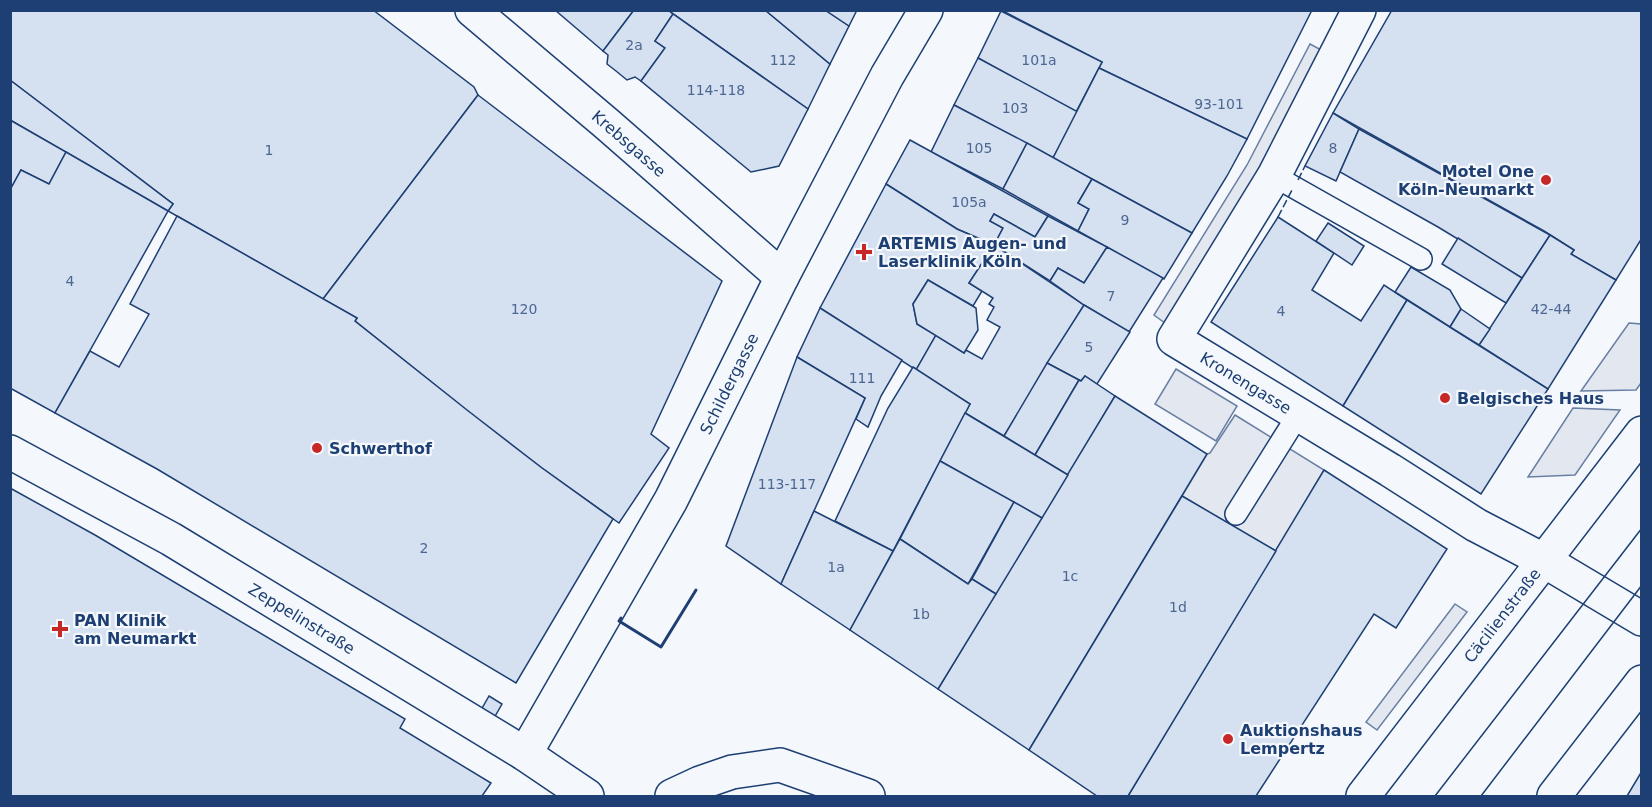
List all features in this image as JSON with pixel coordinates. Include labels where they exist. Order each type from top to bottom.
[{"type":"street","name":"Krebsgasse","points":[[472,10],[782,277]]},
{"type":"street","name":"Schildergasse","points":[[525,754],[671,500],[782,277],[887,76],[926,10]]},
{"type":"street","name":"Kronengasse","points":[[1359,10],[1274,176],[1174,339],[1476,525],[1544,560],[1641,619]]},
{"type":"street","name":"Cäcilienstraße","points":[[1363,796],[1641,433]]},
{"type":"street","name":"Zeppelinstraße","points":[[10,452],[171,539],[525,754],[587,796]]},
{"type":"street","points":[[1554,796],[1641,682]]},
{"type":"street","points":[[672,796],[732,772],[780,765],[868,796]]},
{"type":"lane","points":[[1274,176],[1421,259]]},
{"type":"lane","points":[[1236,514],[1298,415]]},
{"type":"shaded area","points":[[1310,44],[1323,51],[1255,176],[1165,323],[1154,315],[1247,165]]},
{"type":"shaded area","points":[[1629,323],[1641,324],[1641,383],[1636,390],[1581,391]]},
{"type":"shaded area","points":[[1176,369],[1237,406],[1216,441],[1155,404]]},
{"type":"shaded area","points":[[1573,408],[1620,410],[1575,475],[1528,477]]},
{"type":"shaded area","points":[[1235,415],[1324,470],[1276,551],[1182,496],[1207,454],[1210,453]]},
{"type":"shaded area","points":[[1455,604],[1467,612],[1377,730],[1366,722]]},
{"type":"building","points":[[10,10],[373,10],[474,87],[478,95],[323,299],[168,211],[173,204],[10,80]]},
{"type":"building","points":[[555,10],[634,10],[603,51]]},
{"type":"building","points":[[634,10],[668,10],[673,14],[655,41],[665,48],[641,81],[635,77],[627,80],[607,64],[608,55],[603,51]]},
{"type":"building","points":[[668,10],[765,10],[830,64],[808,109]]},
{"type":"building","points":[[765,10],[825,10],[849,26],[830,64]]},
{"type":"building","points":[[825,10],[857,10],[849,26]]},
{"type":"building","points":[[1001,10],[1312,10],[1247,139],[1099,68],[1102,62]]},
{"type":"building","name":"Motel One Köln-Neumarkt","points":[[1392,10],[1642,10],[1642,238],[1616,280],[1571,254],[1574,250],[1544,231],[1333,113]]},
{"type":"building","points":[[1001,11],[1102,62],[1076,112],[978,58]]},
{"type":"building","points":[[673,14],[808,109],[779,166],[751,172],[641,81],[665,48],[655,41]]},
{"type":"building","points":[[978,58],[1078,112],[1053,158],[954,105]]},
{"type":"building","points":[[1099,68],[1247,139],[1192,233],[1053,158]]},
{"type":"building","points":[[10,80],[173,204],[168,211],[10,120]]},
{"type":"building","points":[[478,95],[722,281],[651,434],[669,448],[619,523],[489,428],[355,321],[357,318],[323,299]]},
{"type":"building","points":[[954,105],[1027,143],[1003,189],[931,152]]},
{"type":"building","points":[[1333,113],[1359,129],[1336,181],[1305,166]]},
{"type":"building","points":[[10,120],[66,152],[49,184],[21,170],[10,190]]},
{"type":"building","points":[[1359,129],[1550,235],[1522,278],[1340,172]]},
{"type":"building","points":[[910,140],[1048,216],[1035,237],[994,214],[990,221],[1003,228],[994,245],[957,229],[886,184]]},
{"type":"building","points":[[1027,143],[1092,179],[1078,203],[1089,209],[1078,231],[1003,189]]},
{"type":"building","points":[[66,152],[168,211],[55,413],[10,388],[10,190],[21,170],[49,184]]},
{"type":"building","points":[[1092,179],[1192,233],[1164,279],[1078,231],[1089,209],[1078,203]]},
{"type":"building","points":[[886,184],[957,229],[994,245],[969,283],[982,291],[973,306],[928,280],[913,304],[917,324],[936,335],[916,370],[820,308]]},
{"type":"building","points":[[994,214],[1035,237],[1048,216],[1107,247],[1084,283],[1058,268],[1050,281],[994,245],[1003,228],[990,221]]},
{"type":"building","name":"Schwerthof","points":[[177,216],[357,318],[355,321],[467,410],[613,519],[516,683],[157,469],[55,413],[90,351],[119,367],[149,314],[130,304]]},
{"type":"building","points":[[1278,217],[1334,253],[1312,290],[1361,321],[1384,285],[1407,300],[1343,406],[1211,322]]},
{"type":"building","points":[[1328,223],[1364,246],[1352,265],[1316,241]]},
{"type":"building","points":[[1550,235],[1574,250],[1571,254],[1616,280],[1548,389],[1479,345]]},
{"type":"building","points":[[1458,238],[1522,278],[1506,303],[1442,264]]},
{"type":"building","points":[[994,245],[1084,305],[1004,436],[965,413],[970,404],[916,370],[936,335],[964,353],[966,350],[982,359],[1000,327],[987,320],[994,307],[989,304],[993,298],[969,283]]},
{"type":"building","points":[[1107,247],[1163,278],[1129,332],[1050,281],[1058,268],[1084,283]]},
{"type":"building","points":[[1411,267],[1450,290],[1461,309],[1450,327],[1395,292]]},
{"type":"building","points":[[928,280],[976,308],[978,330],[964,353],[917,324],[913,304]]},
{"type":"building","name":"Belgisches Haus","points":[[1407,300],[1548,389],[1481,494],[1343,406]]},
{"type":"building","points":[[1084,305],[1130,332],[1097,384],[1085,376],[1081,381],[1047,363]]},
{"type":"building","points":[[820,308],[902,360],[881,396],[868,427],[856,419],[865,398],[797,357]]},
{"type":"building","points":[[1461,309],[1490,329],[1479,345],[1450,327]]},
{"type":"building","points":[[797,357],[865,398],[781,584],[726,546]]},
{"type":"building","points":[[1047,363],[1079,380],[1035,455],[1004,436]]},
{"type":"building","points":[[913,367],[970,404],[893,551],[835,521],[888,408]]},
{"type":"building","points":[[1085,376],[1115,396],[1068,475],[1035,455],[1079,380],[1081,381]]},
{"type":"building","points":[[1115,396],[1207,454],[1029,750],[938,689]]},
{"type":"building","points":[[965,413],[1068,475],[1042,518],[940,461]]},
{"type":"building","points":[[940,461],[1014,502],[968,584],[900,539]]},
{"type":"building","points":[[1324,470],[1447,549],[1396,628],[1374,614],[1256,796],[1128,796]]},
{"type":"building","points":[[10,488],[95,535],[405,719],[400,728],[491,783],[482,796],[10,796]]},
{"type":"building","points":[[1182,496],[1276,551],[1128,796],[1097,796],[1029,750]]},
{"type":"building","points":[[1014,502],[1042,518],[996,594],[972,579]]},
{"type":"building","points":[[814,511],[893,551],[850,630],[781,584]]},
{"type":"building","points":[[900,539],[968,584],[972,579],[996,594],[938,689],[850,630]]},
{"type":"building","points":[[489,696],[502,704],[494,718],[481,710]]},
{"type":"building","points":[[1642,771],[1642,796],[1627,796]]},
{"type":"tram line","points":[[1435,796],[1642,528]]},
{"type":"tram line","points":[[1481,796],[1642,585]]},
{"type":"fence","points":[[1298,180],[1305,166]]},
{"type":"fence","points":[[1278,217],[1292,190]]},
{"type":"wall","points":[[621,618],[619,621],[661,647],[696,590]]},
{"type":"place","name":"Motel One Köln-Neumarkt","points":[[1546,180]]},
{"type":"place","name":"ARTEMIS Augen- und Laserklinik Köln","points":[[864,252]]},
{"type":"place","name":"Belgisches Haus","points":[[1445,398]]},
{"type":"place","name":"Schwerthof","points":[[317,448]]},
{"type":"place","name":"PAN Klinik am Neumarkt","points":[[60,629]]},
{"type":"place","name":"Auktionshaus Lempertz","points":[[1228,739]]}]
